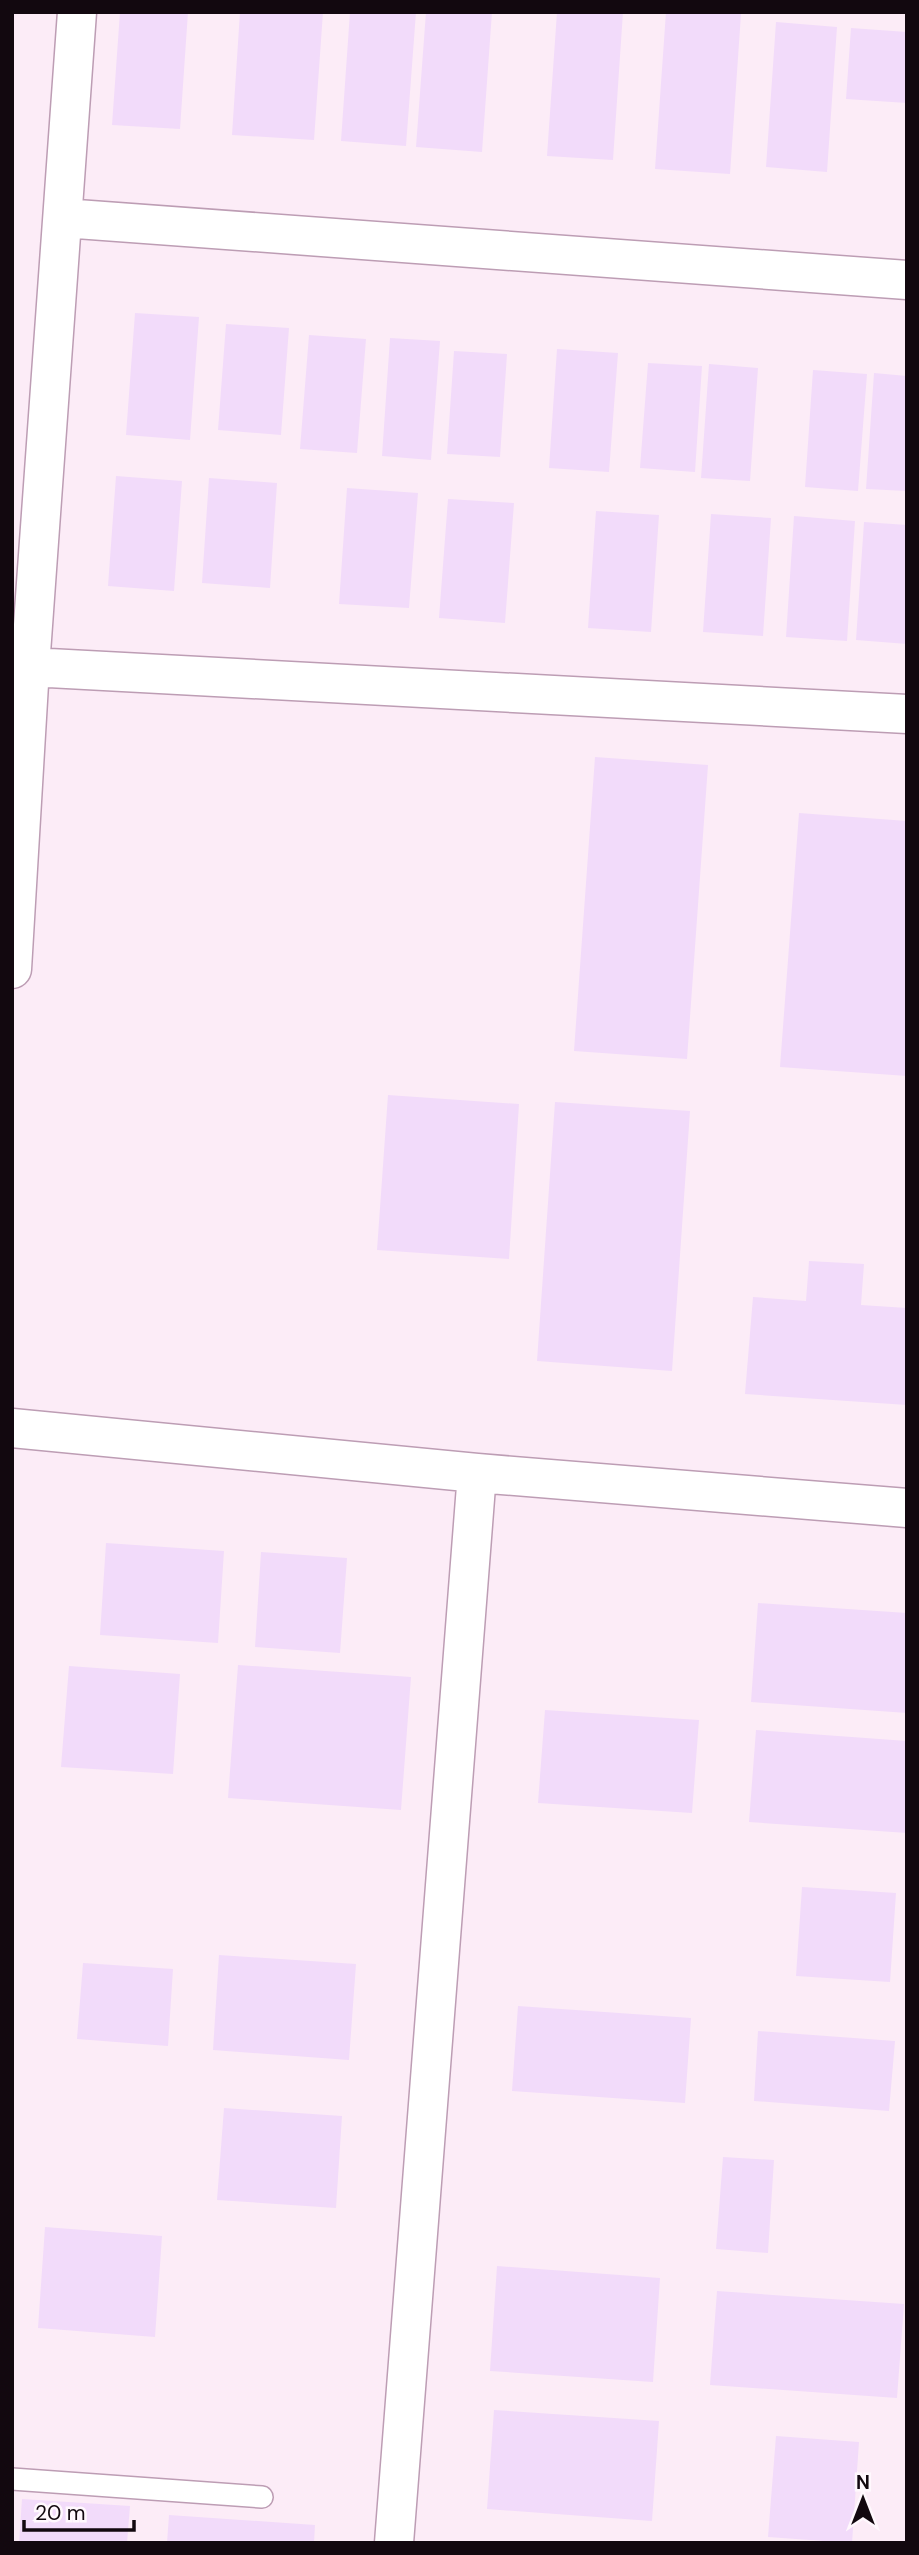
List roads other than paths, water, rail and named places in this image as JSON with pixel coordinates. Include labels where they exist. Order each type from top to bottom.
[{"type":"street","points":[[12,969],[30,667],[77,12]]},
{"type":"street","points":[[63,218],[907,280]]},
{"type":"street","points":[[30,667],[907,714]]},
{"type":"street","points":[[12,1428],[477,1473],[907,1508]]},
{"type":"street","points":[[394,2543],[477,1473]]},
{"type":"lane","points":[[12,2479],[262,2497]]}]
